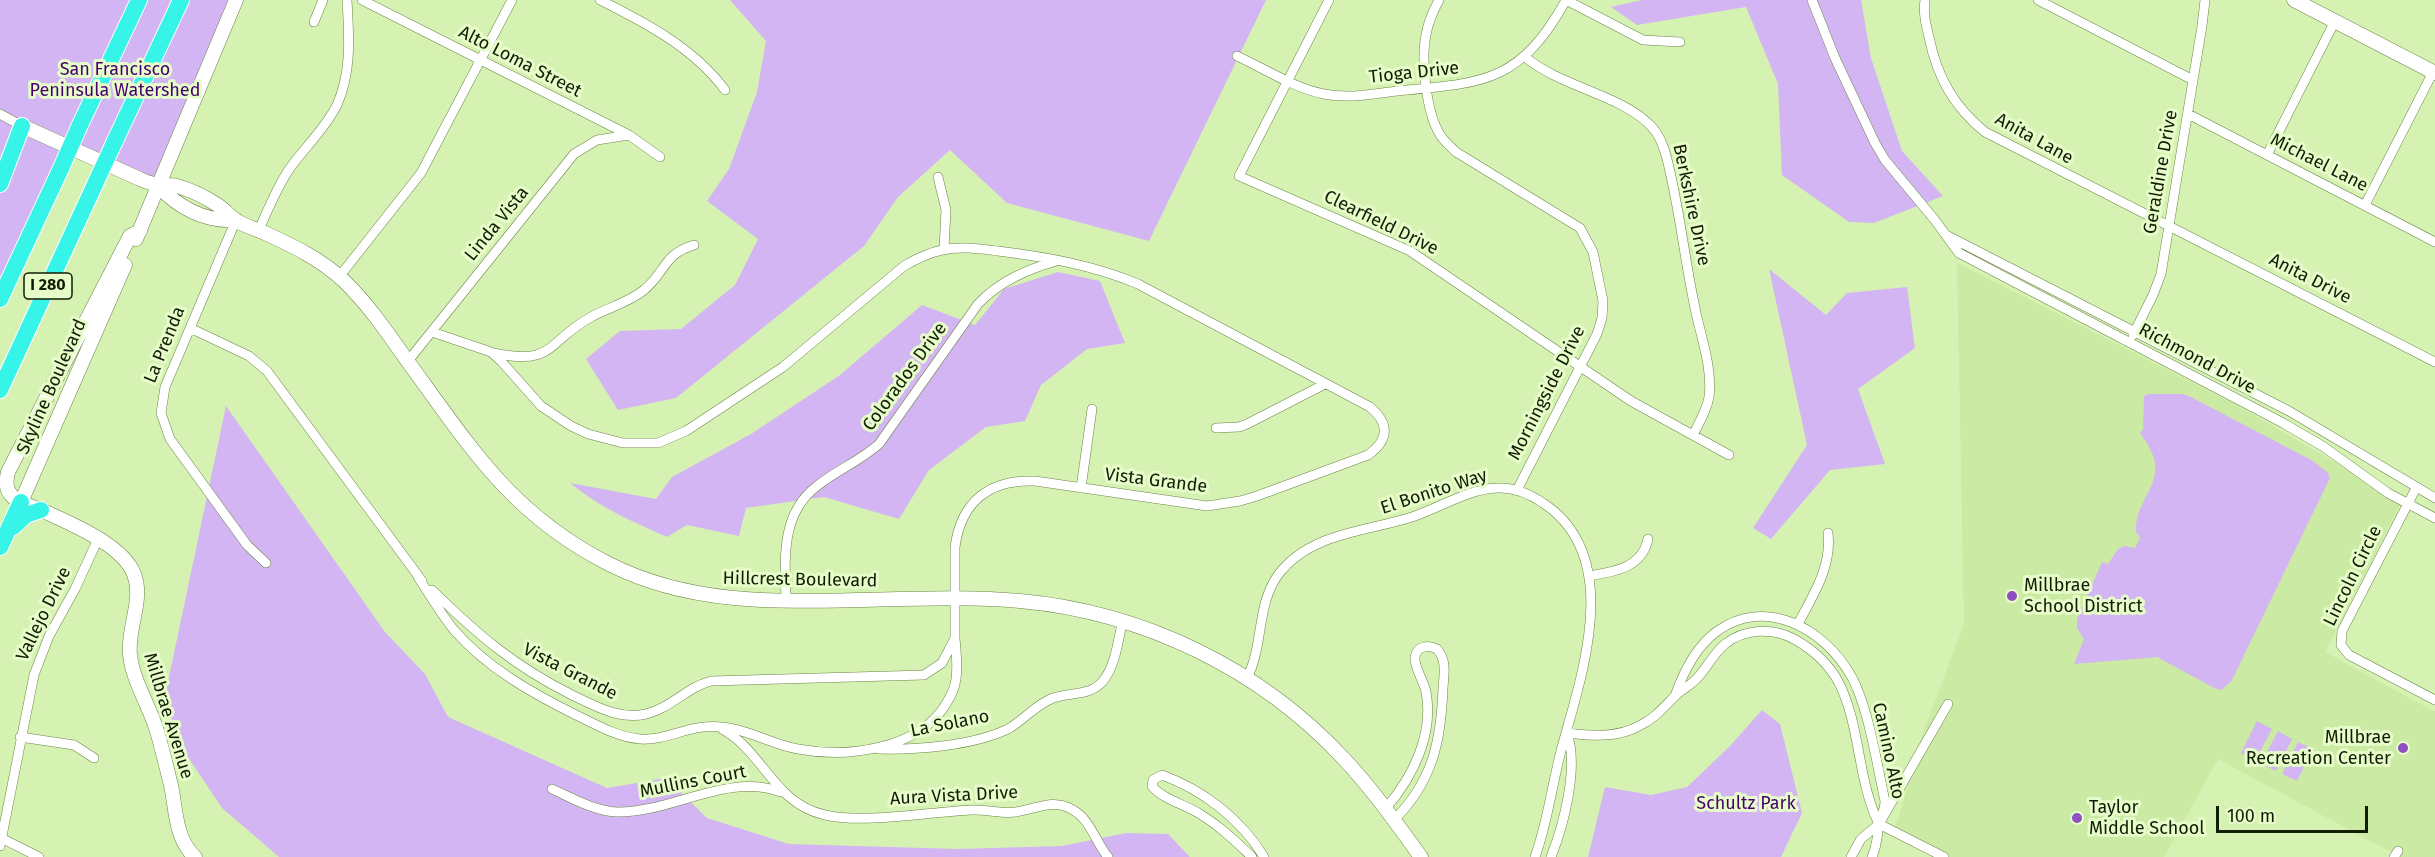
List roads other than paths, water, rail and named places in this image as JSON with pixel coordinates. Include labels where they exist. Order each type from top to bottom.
[{"type":"highway","name":"I 280","points":[[0,299],[139,0]]},
{"type":"highway","name":"I 280","points":[[0,390],[181,0]]},
{"type":"highway","points":[[0,184],[22,126]]},
{"type":"highway","points":[[2,543],[21,502]]},
{"type":"highway","points":[[2,543],[16,523],[26,515],[40,510]]},
{"type":"street","name":"Skyline Boulevard","points":[[140,231],[130,236],[8,472],[8,489],[13,497],[21,502],[140,231],[157,185],[236,0]]},
{"type":"street","points":[[314,22],[323,0]]},
{"type":"street","points":[[259,230],[280,182],[327,123],[337,104],[348,64],[347,0]]},
{"type":"street","name":"Alto Loma Street","points":[[362,0],[629,135],[660,157]]},
{"type":"street","points":[[339,277],[421,173],[512,0]]},
{"type":"street","points":[[600,0],[670,39],[711,72],[725,90]]},
{"type":"street","name":"Clearfield Drive","points":[[1329,0],[1239,176],[1410,251],[1631,401],[1729,455]]},
{"type":"street","name":"Morningside Drive","points":[[1439,0],[1430,19],[1425,41],[1427,89],[1431,114],[1445,142],[1456,152],[1580,228],[1593,252],[1603,301],[1602,318],[1580,367],[1517,490]]},
{"type":"street","points":[[1566,0],[1643,40],[1680,42]]},
{"type":"street","name":"Tioga Drive","points":[[1237,56],[1310,91],[1341,97],[1463,86],[1497,75],[1525,57],[1550,29],[1566,0]]},
{"type":"street","name":"Richmond Drive","points":[[1812,0],[1835,58],[1875,143],[1885,160],[1959,253],[1968,260],[2302,433],[2388,494],[2435,518]]},
{"type":"street","name":"Anita Lane","points":[[1924,0],[1925,21],[1938,73],[1947,90],[1971,121],[2003,143],[2168,228]]},
{"type":"street","points":[[2038,0],[2193,80]]},
{"type":"street","name":"Geraldine Drive","points":[[2129,342],[2158,285],[2205,0]]},
{"type":"street","points":[[2294,0],[2434,72],[2365,205]]},
{"type":"street","points":[[2267,155],[2335,21]]},
{"type":"street","name":"Berkshire Drive","points":[[1525,57],[1557,79],[1629,109],[1654,129],[1662,143],[1707,366],[1709,398],[1693,435]]},
{"type":"street","points":[[0,114],[22,126]]},
{"type":"street","name":"Michael Lane","points":[[2187,114],[2435,242]]},
{"type":"street","name":"Hillcrest Boulevard","points":[[22,126],[157,185],[170,199],[182,207],[219,221],[236,220],[295,246],[339,277],[371,311],[477,457],[501,485],[526,509],[568,542],[614,567],[679,590],[722,598],[786,601],[988,598],[1054,604],[1123,620],[1187,645],[1247,678],[1297,714],[1322,736],[1386,808],[1421,857]]},
{"type":"street","name":"Linda Vista","points":[[408,361],[574,154],[597,140],[629,135]]},
{"type":"street","points":[[938,177],[946,210],[944,249]]},
{"type":"street","name":"La Prenda","points":[[236,220],[165,387],[161,413],[170,439],[247,545],[266,563]]},
{"type":"street","name":"Anita Drive","points":[[2168,228],[2435,362]]},
{"type":"street","name":"Richmond Drive","points":[[1944,233],[2312,423],[2435,498]]},
{"type":"street","points":[[490,352],[520,357],[544,352],[591,317],[635,296],[655,279],[669,258],[694,245]]},
{"type":"street","name":"Vista Grande","points":[[190,328],[249,356],[267,371],[418,577],[479,636],[517,664],[600,709],[631,716],[659,710],[701,683],[711,681],[924,675],[942,663],[955,638],[957,532],[966,513],[979,497],[990,489],[1018,480],[1189,505],[1224,504],[1257,496],[1368,455],[1383,439],[1384,427],[1380,416],[1370,407],[1117,275],[1060,260],[973,248],[944,249],[916,259],[892,273],[783,367],[686,431],[658,443],[623,443],[588,434],[571,426],[541,406],[501,361],[490,352],[462,340],[432,332]]},
{"type":"street","name":"Colorados Drive","points":[[786,601],[787,537],[790,522],[806,496],[817,485],[866,455],[879,444],[988,293],[1010,278],[1060,260]]},
{"type":"street","points":[[1216,428],[1239,427],[1247,424],[1325,384]]},
{"type":"street","points":[[1081,488],[1092,409]]},
{"type":"street","name":"El Bonito Way","points":[[1247,678],[1256,657],[1267,593],[1286,565],[1321,541],[1391,524],[1483,490],[1499,488],[1517,490],[1551,508],[1565,522],[1584,556],[1591,608],[1588,639],[1568,733],[1563,744],[1541,840],[1534,857]]},
{"type":"street","name":"Lincoln Circle","points":[[2416,488],[2342,631],[2341,645],[2349,655],[2435,700]]},
{"type":"street","name":"Millbrae Avenue","points":[[21,502],[98,539],[120,554],[134,574],[137,599],[132,621],[130,656],[155,725],[179,830],[185,844],[195,857]]},
{"type":"street","points":[[1798,624],[1825,570],[1829,546],[1828,533]]},
{"type":"street","name":"Vallejo Drive","points":[[1,842],[29,691],[41,655],[98,539]]},
{"type":"street","points":[[1588,576],[1612,573],[1633,562],[1642,556],[1648,539]]},
{"type":"street","points":[[418,577],[454,630],[509,677],[550,702],[627,737],[655,738],[688,728],[713,726],[731,728],[777,745],[799,750],[840,752],[869,749],[915,733],[937,716],[949,699],[956,679],[955,638]]},
{"type":"street","name":"Camino Alto","points":[[1675,696],[1685,669],[1714,633],[1726,626],[1753,617],[1767,616],[1798,624],[1829,646],[1847,668],[1858,691],[1885,801],[1885,810],[1879,824]]},
{"type":"street","name":"La Solano","points":[[869,749],[918,750],[994,734],[1019,722],[1046,701],[1094,688],[1109,672],[1123,620]]},
{"type":"street","name":"Camino Alto","points":[[1568,733],[1590,736],[1625,732],[1651,719],[1698,677],[1724,645],[1744,634],[1766,631],[1777,633],[1805,645],[1830,670],[1844,696],[1870,802],[1879,824]]},
{"type":"street","points":[[1386,808],[1403,787],[1420,750],[1427,720],[1427,695],[1415,658],[1417,651],[1429,646],[1437,649],[1445,663],[1439,739],[1435,756],[1422,784],[1394,820]]},
{"type":"street","points":[[1851,857],[1861,839],[1879,824],[1948,704]]},
{"type":"street","name":"Mullins Court","points":[[713,726],[734,737],[783,792]]},
{"type":"street","name":"El Bonito Way","points":[[1551,857],[1568,792],[1572,752],[1568,733]]},
{"type":"street","points":[[20,736],[74,745],[94,758]]},
{"type":"street","points":[[1252,857],[1210,821],[1155,791],[1152,786],[1153,780],[1162,775],[1191,788],[1211,801],[1245,831],[1264,857]]},
{"type":"street","name":"Mullins Court","points":[[552,789],[600,809],[616,812],[664,805],[745,786],[771,788],[783,792]]},
{"type":"street","name":"Aura Vista Drive","points":[[783,792],[808,809],[840,818],[972,810],[1017,812],[1040,806],[1063,805],[1075,810],[1108,857]]},
{"type":"street","points":[[1872,857],[1879,838],[1879,824]]},
{"type":"street","points":[[1879,824],[1944,857]]},
{"type":"street","points":[[1,842],[39,857]]},
{"type":"place","name":"Millbrae School District","points":[[2012,596]]},
{"type":"place","name":"Millbrae Recreation Center","points":[[2403,748]]},
{"type":"place","name":"Taylor Middle School","points":[[2077,818]]},
{"type":"park label","name":"San Francisco Peninsula Watershed","points":[[115,80]]},
{"type":"park label","name":"Schultz Park","points":[[1746,804]]}]
